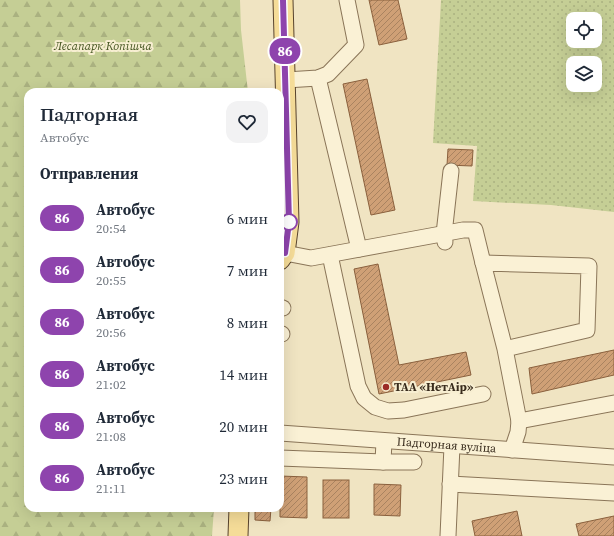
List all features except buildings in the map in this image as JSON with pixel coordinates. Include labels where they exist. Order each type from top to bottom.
[{"type":"main road","points":[[283,0],[289,222],[284,250]]},
{"type":"main road","points":[[238,536],[239,512]]},
{"type":"street","points":[[286,80],[318,78],[328,74],[356,45],[347,0]]},
{"type":"street","points":[[318,78],[359,249]]},
{"type":"street","points":[[444,238],[451,171]]},
{"type":"street","points":[[284,256],[311,258],[359,249],[444,238],[463,230],[475,230],[505,349],[519,421],[518,432],[512,450]]},
{"type":"street","points":[[330,255],[358,386],[364,398],[375,407],[388,411],[404,410],[483,394]]},
{"type":"street","points":[[483,263],[589,266],[587,330],[505,349]]},
{"type":"street","points":[[519,421],[614,403]]},
{"type":"street","name":"Падгорная вуліца","points":[[284,433],[614,457]]},
{"type":"street","points":[[383,462],[384,441]]},
{"type":"street","points":[[448,536],[452,446]]},
{"type":"street","points":[[284,458],[414,462]]},
{"type":"street","points":[[450,484],[614,493]]},
{"type":"green space","name":"Лесапарк Копішча","points":[[0,0],[240,0],[241,30],[248,88],[24,88],[24,512],[214,512],[212,536],[0,536]]},
{"type":"green space","points":[[441,0],[614,0],[614,212],[551,205],[473,201],[477,146],[433,143]]},
{"type":"bus line","name":"86","points":[[283,0],[289,222],[285,253]]},
{"type":"place","name":"ТАА «НетАір»","points":[[386,387]]}]
